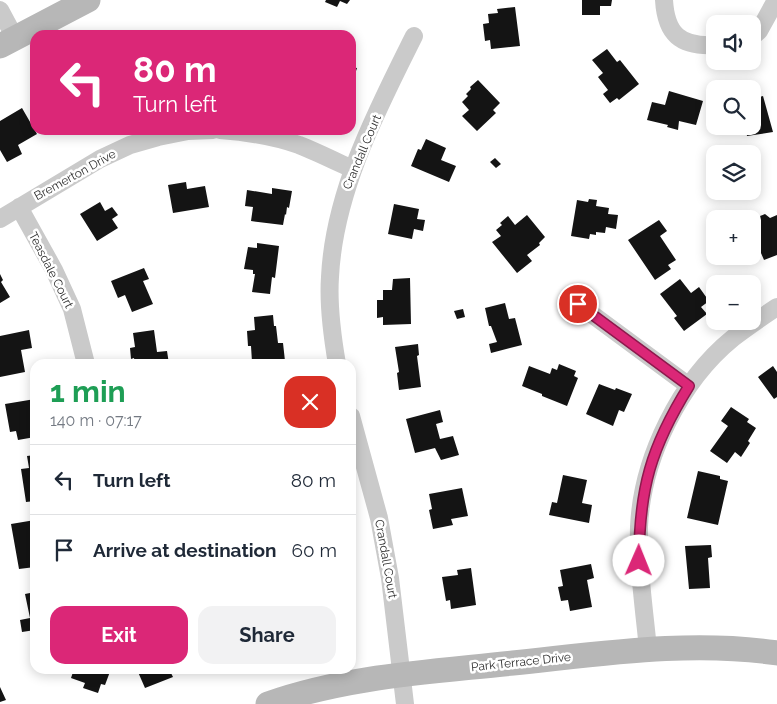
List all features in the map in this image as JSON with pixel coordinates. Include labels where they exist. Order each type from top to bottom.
[{"type":"street","points":[[30,30],[88,0]]},
{"type":"street","points":[[664,0],[665,17],[671,30],[690,44],[706,46]]},
{"type":"street","points":[[761,27],[776,0]]},
{"type":"street","points":[[0,10],[7,42],[30,30]]},
{"type":"street","name":"Crandall Court","points":[[336,359],[331,330],[330,276],[334,239],[343,198],[352,168],[414,36]]},
{"type":"street","name":"Bremerton Drive","points":[[0,219],[100,159],[130,145],[171,135]]},
{"type":"street","points":[[259,135],[300,145],[352,168]]},
{"type":"street","name":"Teasdale Court","points":[[19,207],[54,270],[72,309],[85,359]]},
{"type":"street","points":[[578,304],[689,386]]},
{"type":"street","points":[[648,649],[639,561],[641,510],[653,458],[671,416],[692,381],[733,338],[777,307]]},
{"type":"street","name":"Crandall Court","points":[[356,434],[379,518],[390,578],[405,704]]},
{"type":"street","name":"Park Terrace Drive","points":[[268,704],[314,690],[365,679],[648,649],[696,646],[777,652]]},
{"type":"building","points":[[326,0],[350,0],[347,4],[340,1],[337,7],[325,2]]},
{"type":"building","points":[[582,0],[612,0],[611,6],[600,6],[600,15],[582,15]]},
{"type":"building","points":[[515,7],[520,46],[491,49],[490,40],[485,41],[483,24],[489,23],[488,14],[498,13],[497,9]]},
{"type":"building","points":[[607,49],[617,62],[620,60],[639,84],[619,100],[617,98],[610,103],[603,94],[608,90],[598,77],[603,73],[592,60]]},
{"type":"building","points":[[478,80],[500,103],[493,110],[496,113],[477,131],[462,116],[469,110],[462,102],[468,96],[466,94],[471,89],[470,87]]},
{"type":"building","points":[[669,91],[703,101],[696,125],[679,121],[678,130],[667,127],[668,125],[647,120],[652,102],[665,105]]},
{"type":"building","points":[[763,96],[773,132],[761,134],[761,97]]},
{"type":"building","points":[[22,108],[30,122],[30,135],[35,135],[18,145],[22,154],[7,162],[0,150],[0,121]]},
{"type":"building","points":[[426,139],[446,148],[441,160],[456,166],[449,182],[411,166],[418,149],[421,150]]},
{"type":"building","points":[[495,158],[501,164],[496,168],[490,162]]},
{"type":"building","points":[[186,182],[187,189],[205,186],[209,207],[173,213],[168,185]]},
{"type":"building","points":[[272,188],[292,191],[283,225],[251,221],[253,207],[245,206],[247,190],[272,194]]},
{"type":"building","points":[[589,199],[597,200],[596,206],[609,208],[608,214],[618,215],[616,229],[606,227],[605,233],[596,232],[596,235],[590,234],[589,239],[571,236],[577,200],[588,202]]},
{"type":"building","points":[[100,202],[105,211],[112,207],[118,215],[112,219],[118,228],[97,241],[80,214]]},
{"type":"building","points":[[394,204],[419,209],[417,219],[425,220],[423,231],[414,229],[412,239],[388,234]]},
{"type":"building","points":[[765,214],[770,218],[777,215],[777,255],[764,260],[761,253],[761,216]]},
{"type":"building","points":[[527,215],[545,237],[539,243],[540,245],[527,255],[532,261],[517,273],[492,242],[501,236],[496,230],[502,225],[500,223],[508,216],[515,225]]},
{"type":"building","points":[[659,220],[667,231],[660,236],[676,260],[668,265],[671,269],[655,280],[628,240]]},
{"type":"building","points":[[257,243],[279,246],[275,278],[272,277],[270,294],[252,292],[255,274],[253,274],[253,270],[244,269],[248,247],[257,248]]},
{"type":"building","points":[[144,268],[149,279],[143,281],[153,304],[132,312],[125,295],[118,298],[111,281]]},
{"type":"building","points":[[0,274],[3,280],[1,282],[10,297],[0,303]]},
{"type":"building","points":[[410,278],[411,324],[383,325],[383,317],[377,318],[377,300],[383,300],[383,290],[392,290],[393,279]]},
{"type":"building","points":[[680,279],[691,293],[699,287],[706,297],[706,303],[701,307],[706,315],[684,331],[674,318],[677,316],[660,294]]},
{"type":"building","points":[[505,303],[509,319],[515,318],[522,345],[491,353],[489,344],[497,342],[491,326],[489,326],[485,308]]},
{"type":"building","points":[[463,309],[465,317],[457,319],[454,311]]},
{"type":"building","points":[[273,315],[278,343],[283,343],[285,359],[252,359],[251,346],[248,346],[247,331],[255,330],[254,317]]},
{"type":"building","points":[[29,330],[32,348],[21,350],[25,372],[0,377],[0,336]]},
{"type":"building","points":[[154,330],[157,352],[167,351],[168,359],[131,359],[130,348],[135,347],[133,333]]},
{"type":"building","points":[[418,344],[419,355],[417,356],[421,387],[399,390],[397,373],[399,372],[395,347]]},
{"type":"building","points":[[559,364],[576,371],[574,376],[578,378],[567,406],[522,386],[529,366],[550,374],[552,368],[557,370]]},
{"type":"building","points":[[773,366],[777,372],[777,397],[774,399],[758,377]]},
{"type":"building","points":[[599,384],[632,394],[624,412],[619,410],[613,426],[586,414]]},
{"type":"building","points":[[30,400],[30,438],[18,440],[16,431],[10,432],[5,404]]},
{"type":"building","points":[[731,407],[749,419],[747,422],[756,428],[748,441],[750,443],[741,457],[735,452],[727,463],[710,451],[728,426],[721,421]]},
{"type":"building","points":[[440,410],[443,422],[436,424],[440,439],[453,436],[459,455],[441,460],[435,448],[415,453],[406,419]]},
{"type":"building","points":[[27,456],[30,456],[30,502],[26,502],[21,469],[29,468]]},
{"type":"building","points":[[698,471],[720,476],[720,479],[728,481],[718,525],[687,518]]},
{"type":"building","points":[[563,475],[587,480],[582,503],[592,505],[589,523],[549,515],[552,502],[557,503]]},
{"type":"building","points":[[462,488],[468,516],[451,519],[453,525],[433,529],[429,510],[432,509],[429,494]]},
{"type":"building","points":[[30,521],[30,568],[19,569],[11,524]]},
{"type":"building","points":[[711,545],[712,557],[708,558],[710,588],[689,589],[685,546]]},
{"type":"building","points":[[591,564],[594,578],[587,580],[592,607],[570,611],[568,600],[561,601],[558,587],[563,586],[560,570]]},
{"type":"building","points":[[471,568],[476,605],[451,609],[450,600],[446,601],[442,577],[458,575],[457,570]]},
{"type":"building","points":[[30,593],[30,618],[25,594]]},
{"type":"building","points":[[30,618],[30,631],[22,632],[20,620]]},
{"type":"building","points":[[72,674],[109,674],[105,685],[101,684],[98,693],[83,688],[85,683],[71,678]]},
{"type":"building","points":[[139,674],[172,674],[173,677],[145,688]]},
{"type":"building","points":[[0,687],[6,700],[0,702]]},
{"type":"route","points":[[578,304],[689,386],[664,430],[653,458],[641,510],[639,561]]}]
